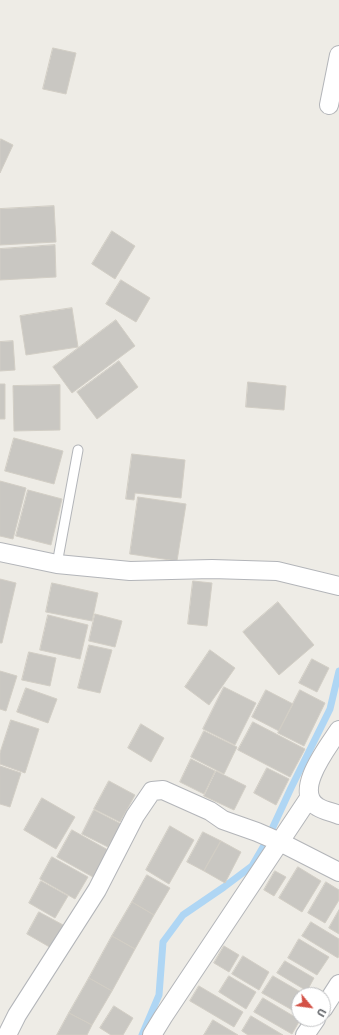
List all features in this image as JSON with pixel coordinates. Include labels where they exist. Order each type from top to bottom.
[{"type":"street","points":[[329,105],[339,55]]},
{"type":"street","points":[[0,552],[57,564],[130,571],[212,569],[277,571],[339,586]]},
{"type":"street","points":[[339,730],[316,766],[308,785],[310,798],[317,807],[339,815]]},
{"type":"street","points":[[7,1035],[18,1015],[97,890],[135,816],[152,791],[163,790],[210,811],[223,820],[277,841],[339,872]]},
{"type":"street","points":[[152,1035],[277,841],[310,798]]},
{"type":"street","points":[[331,996],[339,984]]},
{"type":"lane","points":[[57,564],[78,450]]},
{"type":"building","points":[[53,48],[76,53],[66,94],[43,89]]},
{"type":"building","points":[[1,139],[13,145],[0,173],[0,141]]},
{"type":"building","points":[[54,206],[56,242],[0,245],[0,209]]},
{"type":"building","points":[[112,231],[135,246],[115,279],[92,264]]},
{"type":"building","points":[[55,245],[56,277],[0,280],[0,249]]},
{"type":"building","points":[[121,280],[150,298],[136,322],[106,304]]},
{"type":"building","points":[[72,308],[78,347],[26,355],[20,316]]},
{"type":"building","points":[[116,320],[135,346],[72,393],[53,367]]},
{"type":"building","points":[[13,341],[15,370],[0,371],[0,342]]},
{"type":"building","points":[[119,361],[138,387],[97,419],[77,392]]},
{"type":"building","points":[[248,382],[286,386],[284,410],[246,407]]},
{"type":"building","points":[[0,384],[5,384],[5,419],[0,419]]},
{"type":"building","points":[[60,385],[60,430],[14,431],[13,386]]},
{"type":"building","points":[[14,438],[63,451],[54,484],[5,471]]},
{"type":"building","points":[[132,454],[185,460],[181,498],[135,493],[134,500],[126,499]]},
{"type":"building","points":[[0,481],[26,488],[13,539],[0,536]]},
{"type":"building","points":[[28,490],[62,499],[51,545],[16,536]]},
{"type":"building","points":[[138,497],[186,504],[177,561],[130,554]]},
{"type":"building","points":[[0,579],[16,583],[2,643],[0,643]]},
{"type":"building","points":[[193,581],[212,583],[207,626],[188,624]]},
{"type":"building","points":[[52,583],[98,593],[92,621],[46,612]]},
{"type":"building","points":[[278,602],[314,645],[279,675],[243,632]]},
{"type":"building","points":[[95,614],[122,621],[115,647],[89,641]]},
{"type":"building","points":[[48,615],[88,625],[80,659],[40,650]]},
{"type":"building","points":[[89,645],[112,650],[100,693],[78,688]]},
{"type":"building","points":[[210,650],[235,668],[209,705],[185,687]]},
{"type":"building","points":[[29,652],[56,658],[50,686],[22,680]]},
{"type":"building","points":[[312,659],[329,668],[317,692],[299,683]]},
{"type":"building","points":[[0,671],[17,676],[6,711],[0,709]]},
{"type":"building","points":[[224,687],[256,703],[235,745],[203,729]]},
{"type":"building","points":[[26,688],[57,699],[48,723],[17,712]]},
{"type":"building","points":[[266,690],[293,704],[279,731],[252,717]]},
{"type":"building","points":[[300,690],[325,703],[304,746],[278,733]]},
{"type":"building","points":[[11,720],[39,729],[25,773],[0,764],[0,753]]},
{"type":"building","points":[[253,722],[305,749],[290,777],[238,750]]},
{"type":"building","points":[[141,724],[164,738],[151,762],[128,748]]},
{"type":"building","points":[[204,731],[237,747],[224,774],[191,757]]},
{"type":"building","points":[[191,759],[215,771],[204,794],[180,782]]},
{"type":"building","points":[[0,766],[21,773],[10,807],[0,804]]},
{"type":"building","points":[[267,768],[289,779],[276,805],[254,793]]},
{"type":"building","points":[[216,771],[246,786],[234,810],[204,796]]},
{"type":"building","points":[[109,781],[135,795],[120,822],[94,809]]},
{"type":"building","points":[[42,798],[75,817],[56,849],[24,830]]},
{"type":"building","points":[[94,810],[121,824],[108,847],[82,834]]},
{"type":"building","points":[[170,826],[194,840],[169,884],[146,870]]},
{"type":"building","points":[[72,830],[108,850],[93,877],[57,857]]},
{"type":"building","points":[[203,832],[221,841],[204,871],[187,862]]},
{"type":"building","points":[[221,841],[241,852],[225,883],[204,871]]},
{"type":"building","points":[[52,857],[88,877],[75,899],[40,879]]},
{"type":"building","points":[[298,867],[321,881],[302,912],[279,898]]},
{"type":"building","points":[[275,871],[286,877],[274,896],[264,890]]},
{"type":"building","points":[[147,875],[170,888],[154,915],[132,902]]},
{"type":"building","points":[[41,881],[68,896],[55,918],[29,903]]},
{"type":"building","points":[[326,882],[339,890],[339,900],[325,923],[308,913]]},
{"type":"building","points":[[132,902],[154,915],[135,949],[112,936]]},
{"type":"building","points":[[339,910],[339,934],[329,928]]},
{"type":"building","points":[[39,912],[65,926],[53,949],[27,934]]},
{"type":"building","points":[[311,922],[339,939],[338,958],[302,936]]},
{"type":"building","points":[[112,936],[135,949],[112,991],[89,978]]},
{"type":"building","points":[[299,939],[329,957],[317,975],[288,958]]},
{"type":"building","points":[[224,946],[239,955],[229,972],[214,963]]},
{"type":"building","points":[[243,956],[269,972],[259,990],[232,974]]},
{"type":"building","points":[[285,961],[314,978],[309,987],[300,987],[277,973]]},
{"type":"building","points":[[229,976],[256,992],[246,1009],[219,992]]},
{"type":"building","points":[[273,976],[292,987],[291,1009],[262,993]]},
{"type":"building","points":[[89,978],[112,991],[92,1025],[69,1013]]},
{"type":"building","points":[[199,986],[243,1012],[234,1027],[190,1001]]},
{"type":"building","points":[[263,998],[291,1015],[291,1027],[296,1027],[292,1034],[254,1012]]},
{"type":"building","points":[[114,1006],[133,1018],[123,1035],[111,1035],[100,1028]]},
{"type":"building","points":[[69,1013],[92,1025],[87,1035],[57,1035]]},
{"type":"building","points":[[251,1016],[283,1035],[248,1035],[242,1031]]},
{"type":"building","points":[[213,1020],[238,1035],[204,1035]]},
{"type":"waterway","points":[[142,1035],[159,995],[163,942],[183,915],[252,866],[266,842],[330,709],[339,671]]}]
